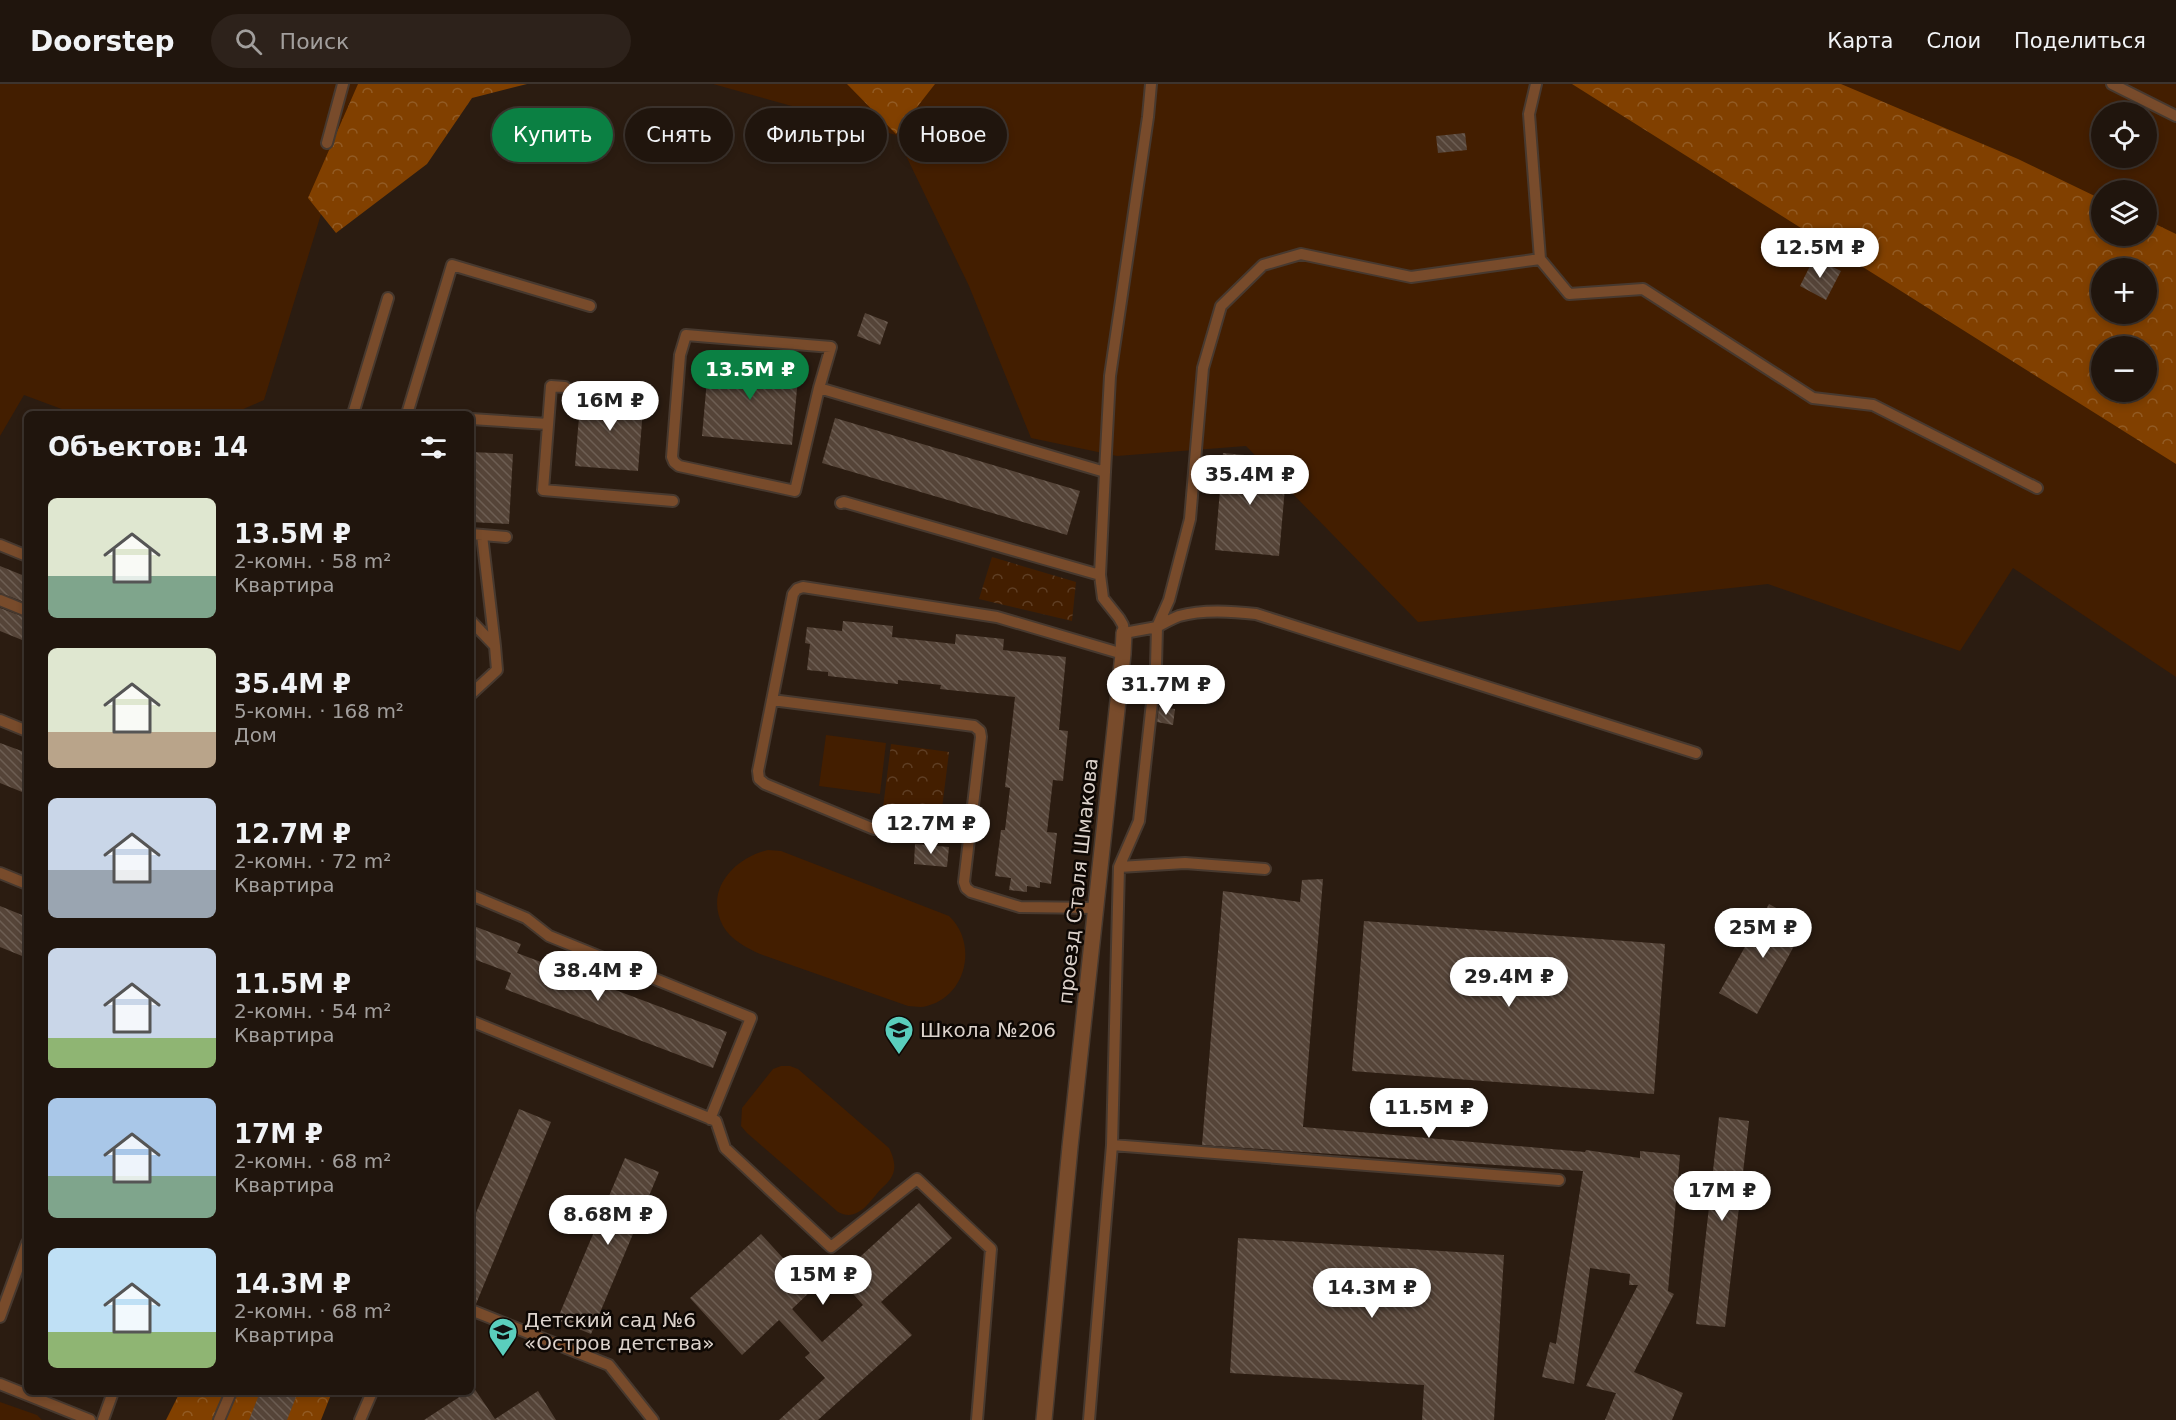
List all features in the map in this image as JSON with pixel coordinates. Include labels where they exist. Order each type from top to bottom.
[{"type":"street","name":"проезд Сталя Шмакова","points":[[1044,1420],[1124,633]]},
{"type":"lane","points":[[327,143],[343,84]]},
{"type":"lane","points":[[1151,84],[1110,376],[1105,472],[1100,575],[1104,598],[1119,618],[1124,633],[1157,627],[1179,616],[1231,611],[1256,614],[1696,753]]},
{"type":"lane","points":[[1536,84],[1529,114],[1540,259],[1569,294],[1643,289],[1813,398],[1873,405],[2037,488]]},
{"type":"lane","points":[[2112,84],[2176,116]]},
{"type":"lane","points":[[1089,1420],[1112,1144],[1119,867],[1139,821],[1156,666],[1157,627],[1169,600],[1190,519],[1203,368],[1221,306],[1263,265],[1301,254],[1411,277],[1540,259]]},
{"type":"lane","points":[[408,411],[453,264],[590,306]]},
{"type":"lane","points":[[354,411],[388,298]]},
{"type":"lane","points":[[686,335],[831,347],[819,388],[795,491],[679,466],[674,462],[672,457],[680,356],[686,335]]},
{"type":"lane","points":[[565,387],[551,386],[543,490],[673,501]]},
{"type":"lane","points":[[819,388],[1105,472]]},
{"type":"lane","points":[[474,419],[548,424]]},
{"type":"lane","points":[[841,503],[1100,575]]},
{"type":"lane","points":[[474,691],[497,670],[477,535],[506,537]]},
{"type":"lane","points":[[0,545],[24,555]]},
{"type":"lane","points":[[970,833],[874,829],[765,784],[759,779],[758,771],[793,594],[796,589],[803,587],[997,617],[1123,654]]},
{"type":"lane","points":[[0,600],[24,610]]},
{"type":"lane","points":[[474,624],[495,646]]},
{"type":"lane","points":[[772,700],[974,726],[980,731],[981,737],[964,882],[966,888],[971,892],[1020,907],[1096,908]]},
{"type":"lane","points":[[0,720],[24,730]]},
{"type":"lane","points":[[1119,867],[1185,864],[1265,869]]},
{"type":"lane","points":[[0,873],[24,883]]},
{"type":"lane","points":[[474,896],[526,918],[549,936],[751,1018],[710,1119]]},
{"type":"lane","points":[[474,1022],[716,1121],[725,1148],[831,1247],[917,1179],[991,1250],[977,1420]]},
{"type":"lane","points":[[1112,1144],[1559,1180]]},
{"type":"lane","points":[[0,1317],[24,1251]]},
{"type":"lane","points":[[474,1311],[609,1365],[653,1420]]},
{"type":"lane","points":[[0,1384],[62,1415],[90,1420]]},
{"type":"lane","points":[[103,1420],[112,1395]]},
{"type":"lane","points":[[219,1420],[230,1395]]},
{"type":"lane","points":[[360,1420],[371,1395]]},
{"type":"green space","points":[[0,84],[361,84],[264,400],[239,411],[67,411],[24,395],[0,436]]},
{"type":"green space","points":[[358,84],[527,84],[472,98],[427,164],[336,233],[308,198]]},
{"type":"green space","points":[[713,84],[2176,84],[2176,677],[2013,568],[1960,651],[1768,584],[1418,622],[1246,446],[1117,456],[1031,438],[969,286],[909,162],[1007,162],[1007,108],[899,108],[899,141],[896,135],[887,132],[887,108],[799,108]]},
{"type":"green space","points":[[847,84],[935,84],[916,108],[899,108],[899,130],[896,134],[887,125],[887,108],[871,108]]},
{"type":"green space","points":[[1572,84],[1841,84],[2018,159],[2091,194],[2091,246],[2157,246],[2157,225],[2176,234],[2176,464]]},
{"type":"green space","points":[[992,557],[1076,582],[1072,621],[979,599]]},
{"type":"green space","points":[[826,735],[886,743],[880,794],[819,786]]},
{"type":"green space","points":[[891,744],[949,752],[941,816],[883,808]]},
{"type":"green space","points":[[768,850],[781,851],[949,916],[958,927],[965,954],[964,967],[951,992],[941,1000],[927,1006],[908,1006],[760,954],[735,939],[726,931],[718,913],[717,900],[720,888],[734,868],[744,860]]},
{"type":"green space","points":[[781,1066],[798,1069],[889,1148],[894,1165],[891,1178],[862,1210],[851,1215],[838,1212],[741,1126],[742,1108],[773,1069]]},
{"type":"green space","points":[[178,1395],[331,1395],[321,1420],[166,1420]]},
{"type":"green space","points":[[0,1402],[37,1415],[42,1420],[0,1420]]},
{"type":"building","points":[[1465,133],[1467,150],[1438,153],[1436,136]]},
{"type":"building","points":[[1814,258],[1841,271],[1826,300],[1800,286]]},
{"type":"building","points":[[865,313],[888,322],[880,345],[857,336]]},
{"type":"building","points":[[709,357],[799,366],[792,445],[702,436]]},
{"type":"building","points":[[581,392],[644,397],[638,471],[575,466]]},
{"type":"building","points":[[835,418],[1080,491],[1067,535],[822,463]]},
{"type":"building","points":[[474,452],[513,454],[509,524],[474,522]]},
{"type":"building","points":[[1223,453],[1266,457],[1286,476],[1279,556],[1215,550]]},
{"type":"building","points":[[0,566],[24,576],[24,602],[0,593]]},
{"type":"building","points":[[0,608],[24,617],[24,641],[0,631]]},
{"type":"building","points":[[843,621],[893,626],[892,637],[955,644],[956,634],[1004,639],[1003,650],[1066,657],[1059,730],[1068,731],[1063,781],[1053,780],[1047,832],[1057,833],[1051,884],[1040,882],[1040,888],[1027,886],[1027,892],[1009,890],[1011,878],[995,876],[1001,830],[1005,830],[1010,788],[1005,787],[1015,697],[940,689],[941,685],[898,680],[898,684],[828,676],[828,672],[807,670],[810,644],[805,643],[807,627],[842,631]]},
{"type":"building","points":[[1159,707],[1175,709],[1173,725],[1157,722]]},
{"type":"building","points":[[0,743],[24,752],[24,793],[0,783]]},
{"type":"building","points":[[915,844],[949,847],[947,867],[914,864]]},
{"type":"building","points":[[1323,879],[1303,1127],[1585,1152],[1586,1150],[1640,1158],[1640,1151],[1680,1155],[1668,1291],[1674,1294],[1634,1372],[1683,1393],[1672,1420],[1605,1420],[1616,1393],[1586,1386],[1638,1285],[1629,1285],[1630,1274],[1590,1268],[1574,1384],[1542,1377],[1550,1342],[1556,1344],[1583,1171],[1202,1145],[1223,891],[1300,902],[1302,880]]},
{"type":"building","points":[[1769,904],[1806,924],[1757,1014],[1719,993]]},
{"type":"building","points":[[0,906],[24,916],[24,957],[0,947]]},
{"type":"building","points":[[1364,921],[1665,944],[1654,1094],[1352,1071]]},
{"type":"building","points":[[474,926],[521,944],[517,953],[727,1032],[713,1068],[505,989],[511,973],[474,959]]},
{"type":"building","points":[[519,1109],[551,1122],[476,1304],[474,1304],[474,1218]]},
{"type":"building","points":[[1719,1117],[1749,1121],[1725,1327],[1696,1324]]},
{"type":"building","points":[[625,1158],[659,1172],[591,1334],[557,1320]]},
{"type":"building","points":[[919,1203],[952,1238],[881,1302],[912,1335],[818,1420],[779,1420],[825,1378],[805,1357],[810,1353],[779,1320],[742,1355],[690,1298],[761,1234],[812,1290],[792,1309],[822,1342],[863,1305],[838,1277]]},
{"type":"building","points":[[1238,1238],[1504,1255],[1494,1420],[1422,1420],[1424,1385],[1230,1373]]},
{"type":"building","points":[[474,1388],[495,1419],[538,1391],[556,1420],[424,1420],[462,1395],[474,1395]]},
{"type":"building","points":[[259,1395],[297,1395],[287,1420],[249,1420]]},
{"type":"place","name":"Школа №206","points":[[899,1056]]},
{"type":"place","name":"Детский сад №6 «Остров детства»","points":[[503,1358]]}]
